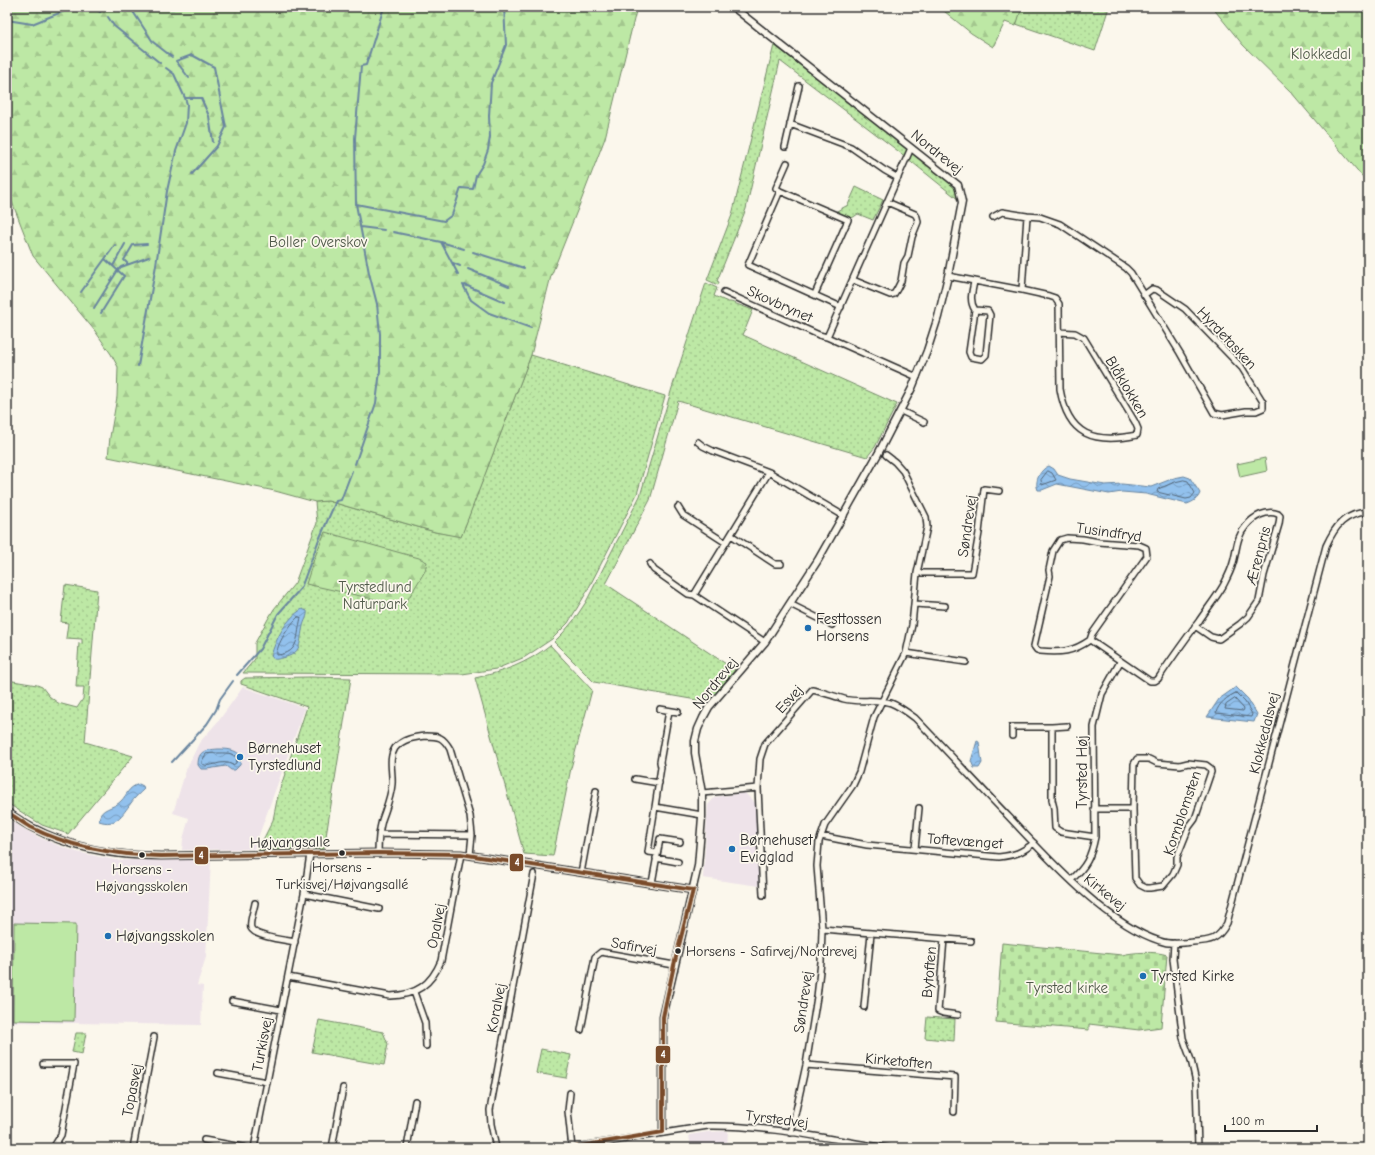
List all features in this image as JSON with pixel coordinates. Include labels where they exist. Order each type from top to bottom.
[{"type":"street","name":"Nordrevej","points":[[663,1132],[663,1018],[674,965],[693,890],[699,857],[702,793],[695,753],[697,735],[702,718],[709,707],[765,642],[790,604],[844,516],[901,412],[927,351],[938,317],[948,276],[962,202],[958,185],[733,7]]},
{"type":"street","points":[[784,147],[799,86]]},
{"type":"street","points":[[790,124],[851,146],[884,170],[898,178]]},
{"type":"street","name":"Skovbrynet","points":[[827,337],[911,148]]},
{"type":"street","name":"Skovbrynet","points":[[787,163],[776,188],[780,192],[848,220],[815,294]]},
{"type":"street","name":"Skovbrynet","points":[[780,192],[748,265],[841,307]]},
{"type":"street","points":[[853,280],[890,295],[894,294],[901,281],[904,263],[908,256],[912,237],[918,222],[918,217],[915,214],[887,202]]},
{"type":"street","name":"Hyrdetasken","points":[[993,216],[1002,212],[1051,220],[1067,228],[1126,268],[1180,353],[1214,413],[1222,416],[1246,411],[1256,411],[1263,408],[1263,402],[1242,368],[1199,323],[1185,310],[1157,290],[1152,290],[1144,295]]},
{"type":"street","points":[[948,276],[1022,290],[1027,216]]},
{"type":"street","points":[[974,282],[971,300],[975,310],[969,352],[971,357],[982,359],[986,355],[990,315],[988,311],[975,310]]},
{"type":"street","name":"Blåklokken","points":[[1022,290],[1055,298],[1059,304],[1059,332],[1060,389],[1062,402],[1066,413],[1073,423],[1085,434],[1096,438],[1112,439],[1137,435],[1138,429],[1135,422],[1084,338],[1075,333],[1059,332]]},
{"type":"street","name":"Skovbrynet","points":[[724,292],[916,377]]},
{"type":"street","points":[[901,412],[924,422]]},
{"type":"street","points":[[698,442],[713,451],[769,472],[844,516]]},
{"type":"street","name":"Søndrevej","points":[[791,1133],[806,1065],[821,962],[822,929],[817,866],[821,836],[825,825],[859,772],[874,717],[906,653],[915,604],[917,572],[926,537],[926,517],[903,472],[895,462],[886,455]]},
{"type":"street","points":[[694,595],[769,472]]},
{"type":"street","name":"Søndrevej","points":[[917,572],[972,573],[979,533],[984,489],[999,491]]},
{"type":"street","points":[[678,507],[683,515],[726,543]]},
{"type":"street","name":"Ærenpris","points":[[1120,662],[1150,681],[1155,681],[1195,626],[1211,605],[1229,575],[1237,543],[1244,528],[1256,517],[1263,514],[1270,512],[1278,514],[1280,516],[1279,524],[1266,568],[1259,601],[1254,610],[1240,624],[1218,638],[1211,637],[1195,626]]},
{"type":"street","name":"Klokkedalsvej","points":[[1174,944],[1211,940],[1222,932],[1227,923],[1326,546],[1334,529],[1342,520],[1353,514],[1368,512]]},
{"type":"street","points":[[731,535],[775,564],[781,564]]},
{"type":"street","name":"Tusindfryd","points":[[1067,538],[1144,547],[1147,550],[1147,556],[1092,634],[1090,640],[1080,647],[1066,652],[1040,651],[1034,646],[1050,576],[1049,570],[1052,556],[1056,544],[1060,540],[1067,538]]},
{"type":"street","points":[[650,564],[654,570],[688,594],[694,595],[765,642]]},
{"type":"street","points":[[790,604],[832,625]]},
{"type":"street","points":[[915,604],[945,606]]},
{"type":"street","points":[[1090,640],[1120,662]]},
{"type":"street","points":[[906,653],[966,662]]},
{"type":"street","name":"Tyrsted Høj","points":[[1071,880],[1087,863],[1092,852],[1094,837],[1094,727],[1102,694],[1120,662]]},
{"type":"street","name":"Esvej","points":[[763,895],[758,788],[760,759],[765,744],[812,690],[861,702],[882,702]]},
{"type":"street","name":"Kirkevej","points":[[882,702],[891,703],[903,709],[915,718],[1034,843],[1096,903],[1134,929],[1159,941],[1174,944]]},
{"type":"street","name":"Nordrevej","points":[[660,709],[678,712]]},
{"type":"street","name":"Nordrevej","points":[[657,856],[648,852],[659,783],[661,767],[660,762],[669,711]]},
{"type":"street","points":[[1012,736],[1012,727],[1067,726]]},
{"type":"street","points":[[1052,727],[1052,800],[1055,828],[1061,832],[1094,837]]},
{"type":"street","points":[[378,853],[379,834],[390,797],[392,784],[391,760],[394,750],[405,740],[414,737],[432,736],[445,740],[450,749],[470,816],[472,835],[470,855]]},
{"type":"street","name":"Kornblomsten","points":[[1137,759],[1149,760],[1157,763],[1180,765],[1188,763],[1206,765],[1210,768],[1211,772],[1195,819],[1189,827],[1177,857],[1176,868],[1167,882],[1161,887],[1146,888],[1140,885],[1135,878],[1133,809],[1134,764],[1137,759]]},
{"type":"street","points":[[635,779],[659,783]]},
{"type":"street","points":[[702,793],[758,788]]},
{"type":"street","points":[[581,872],[596,791]]},
{"type":"street","points":[[655,807],[702,815]]},
{"type":"street","name":"Toftevænget","points":[[915,849],[919,808]]},
{"type":"street","points":[[1094,809],[1133,809]]},
{"type":"street","name":"Højvangsalle","points":[[7,812],[33,828],[54,838],[79,847],[108,853],[141,856],[378,853],[461,854],[693,890]]},
{"type":"street","points":[[379,834],[472,835]]},
{"type":"street","name":"Toftevænget","points":[[821,836],[867,845],[999,857],[1023,852],[1034,843]]},
{"type":"street","points":[[652,883],[660,839],[680,842]]},
{"type":"street","name":"Turkisvej","points":[[254,1148],[295,942],[310,854]]},
{"type":"street","name":"Opalvej","points":[[288,977],[390,996],[402,996],[414,992],[428,983],[436,973],[441,961],[461,854]]},
{"type":"street","points":[[657,856],[678,862]]},
{"type":"street","name":"Koralvej","points":[[496,1148],[492,1131],[490,1110],[534,874]]},
{"type":"street","points":[[304,894],[379,909]]},
{"type":"street","points":[[255,903],[250,924],[251,929],[256,934],[295,942]]},
{"type":"street","name":"Bytoften","points":[[822,929],[971,941]]},
{"type":"street","points":[[864,1007],[870,933]]},
{"type":"street","name":"Bytoften","points":[[944,939],[938,1011],[958,1015]]},
{"type":"street","points":[[1174,944],[1173,959],[1183,1038],[1191,1060],[1196,1082],[1198,1148]]},
{"type":"street","name":"Safirvej","points":[[581,1030],[595,957],[601,952],[674,965]]},
{"type":"street","points":[[414,992],[425,1023],[426,1046]]},
{"type":"street","name":"Turkisvej","points":[[232,1001],[282,1010]]},
{"type":"street","name":"Topasvej","points":[[133,1148],[154,1037]]},
{"type":"street","points":[[43,1064],[74,1064],[61,1135],[53,1148]]},
{"type":"street","name":"Kirketoften","points":[[806,1065],[955,1078],[954,1112]]},
{"type":"street","name":"Turkisvej","points":[[218,1073],[267,1082]]},
{"type":"street","points":[[332,1148],[343,1088]]},
{"type":"street","points":[[570,1093],[568,1111],[570,1148]]},
{"type":"street","points":[[407,1148],[415,1101]]},
{"type":"street","name":"Tyrstedvej","points":[[570,1148],[708,1126],[731,1126],[791,1133],[888,1148]]},
{"type":"street","points":[[204,1140],[247,1148]]},
{"type":"shaded area","name":"Børnehuset Tyrstedlund","points":[[243,687],[305,708],[254,849],[182,850],[183,839],[189,818],[173,813],[186,770],[199,743],[220,719]]},
{"type":"shaded area","name":"Børnehuset Evigglad","points":[[745,793],[757,805],[759,886],[703,878],[708,805],[715,797]]},
{"type":"shaded area","name":"Højvangsskolen","points":[[7,819],[38,837],[60,846],[77,852],[115,860],[211,860],[206,957],[197,985],[203,986],[201,1025],[8,1022]]},
{"type":"shaded area","points":[[728,1131],[727,1148],[691,1148],[689,1135]]},
{"type":"green space","name":"Boller Overskov","points":[[7,7],[637,7],[605,138],[551,276],[531,355],[461,537],[435,532],[328,501],[315,502],[275,491],[108,457],[117,397],[118,367],[95,331],[33,256],[7,189]]},
{"type":"green space","points":[[939,7],[1022,7],[1016,26],[1005,22],[993,47],[971,33]]},
{"type":"green space","points":[[1022,7],[1109,7],[1095,51],[1016,24]]},
{"type":"green space","name":"Klokkedal","points":[[1212,7],[1368,7],[1368,183],[1291,92],[1243,45]]},
{"type":"green space","points":[[774,45],[943,175],[953,186],[959,200],[902,154],[780,61],[746,209],[717,281],[719,282],[718,285],[707,280],[732,215]]},
{"type":"green space","points":[[856,187],[883,200],[873,220],[858,214],[852,218],[835,212],[848,205]]},
{"type":"green space","points":[[706,283],[717,288],[714,296],[753,310],[743,335],[897,404],[875,447],[867,457],[678,401],[650,500],[606,584],[735,670],[708,702],[594,682],[554,642],[574,620],[586,602],[640,496],[672,388]]},
{"type":"green space","name":"Tyrstedlund Naturpark","points":[[531,355],[665,396],[637,494],[585,595],[568,623],[552,639],[525,657],[496,669],[462,674],[243,673],[255,659],[255,643],[268,619],[274,609],[295,583],[317,523],[315,502],[328,501],[435,532],[461,536]]},
{"type":"green space","points":[[1265,458],[1267,471],[1240,477],[1237,464]]},
{"type":"green space","points":[[325,532],[419,558],[427,562],[425,571],[405,604],[401,605],[306,584]]},
{"type":"green space","points":[[65,585],[97,590],[85,742],[133,756],[68,834],[42,825],[7,803],[7,680],[42,687],[49,696],[58,703],[77,708],[83,699],[84,687],[76,687],[79,643],[82,644],[82,639],[66,638],[68,623],[61,622]]},
{"type":"green space","points":[[550,645],[592,690],[571,768],[553,856],[524,854],[475,678],[515,666],[533,657]]},
{"type":"green space","points":[[245,678],[351,678],[324,849],[258,850],[273,820],[278,795],[307,707],[241,684],[241,681]]},
{"type":"green space","points":[[14,923],[76,924],[74,1021],[13,1020]]},
{"type":"green space","name":"Tyrsted kirke","points":[[1002,943],[1122,955],[1144,952],[1167,955],[1161,1027],[1139,1030],[1089,1024],[1089,1030],[996,1022]]},
{"type":"green space","points":[[927,1017],[955,1019],[954,1041],[925,1038]]},
{"type":"green space","points":[[319,1020],[383,1032],[388,1044],[384,1065],[312,1052]]},
{"type":"green space","points":[[76,1033],[86,1033],[82,1054],[72,1052]]},
{"type":"green space","points":[[541,1049],[571,1055],[566,1078],[536,1073]]},
{"type":"water","points":[[1049,466],[1054,469],[1058,475],[1070,479],[1105,485],[1122,484],[1151,487],[1174,478],[1184,476],[1190,478],[1200,493],[1195,500],[1187,504],[1146,494],[1122,492],[1109,494],[1057,484],[1042,490],[1038,490],[1037,480],[1043,470]]},
{"type":"water","points":[[302,609],[307,611],[307,615],[297,650],[294,654],[289,656],[273,659],[271,656],[273,649],[282,630],[291,618]]},
{"type":"water","points":[[1236,687],[1248,699],[1257,714],[1254,722],[1207,717],[1219,699]]},
{"type":"water","points":[[977,741],[979,742],[982,763],[979,768],[974,768],[971,761]]},
{"type":"water","points":[[218,749],[231,750],[239,754],[241,756],[240,765],[235,770],[231,770],[226,766],[201,769],[198,765],[199,756],[206,751]]},
{"type":"water","points":[[139,784],[143,786],[144,789],[118,819],[110,822],[99,821],[101,813],[118,804],[130,789]]},
{"type":"waterway","points":[[7,20],[32,24],[74,7]]},
{"type":"waterway","points":[[93,7],[100,12]]},
{"type":"waterway","points":[[130,7],[153,42],[172,57]]},
{"type":"waterway","points":[[136,7],[173,9],[176,7]]},
{"type":"waterway","points":[[355,464],[376,403],[380,371],[380,334],[377,304],[369,273],[356,204],[355,138],[361,66],[366,65],[384,7]]},
{"type":"waterway","points":[[356,204],[444,221],[452,215],[461,188],[473,189],[476,175],[483,164],[488,150],[490,137],[489,116],[491,83],[506,45],[504,7]]},
{"type":"waterway","points":[[108,17],[114,26],[160,63]]},
{"type":"waterway","points":[[189,78],[176,61],[192,55],[214,67],[226,127],[217,146],[192,174]]},
{"type":"waterway","points":[[138,366],[156,265],[167,191],[176,151],[186,123],[187,104],[185,98],[174,74],[166,68]]},
{"type":"waterway","points":[[185,98],[201,98],[209,116],[213,142]]},
{"type":"waterway","points":[[360,227],[384,230]]},
{"type":"waterway","points":[[393,232],[441,242],[458,274]]},
{"type":"waterway","points":[[441,242],[464,249]]},
{"type":"waterway","points":[[113,266],[125,244]]},
{"type":"waterway","points":[[128,264],[124,260],[133,245],[147,244]]},
{"type":"waterway","points":[[81,292],[115,245]]},
{"type":"waterway","points":[[473,252],[524,268]]},
{"type":"waterway","points":[[94,308],[121,267],[149,257]]},
{"type":"waterway","points":[[101,313],[124,276],[105,259]]},
{"type":"waterway","points":[[453,263],[460,266]]},
{"type":"waterway","points":[[468,269],[509,286]]},
{"type":"waterway","points":[[463,285],[471,300],[489,313],[531,328]]},
{"type":"waterway","points":[[465,285],[505,302]]},
{"type":"waterway","points":[[237,675],[260,649],[278,614],[301,588],[318,542],[336,501],[341,500],[352,471]]},
{"type":"waterway","points":[[172,762],[207,724],[216,710],[220,699],[233,681]]},
{"type":"transit line","name":"4","points":[[7,812],[30,827],[61,840],[94,849],[127,854],[161,856],[378,853],[461,854],[693,890],[674,965],[663,1017],[663,1132],[569,1148]]},
{"type":"place","name":"Festtossen Horsens","points":[[808,628]]},
{"type":"place","name":"Børnehuset Tyrstedlund","points":[[240,757]]},
{"type":"place","name":"Børnehuset Evigglad","points":[[732,849]]},
{"type":"place","name":"Horsens - Turkisvej/Højvangsallé","points":[[342,853]]},
{"type":"place","name":"Horsens - Højvangsskolen","points":[[142,855]]},
{"type":"place","name":"Højvangsskolen","points":[[108,936]]},
{"type":"place","name":"Horsens - Safirvej/Nordrevej","points":[[678,951]]},
{"type":"place","name":"Tyrsted Kirke","points":[[1143,976]]}]
